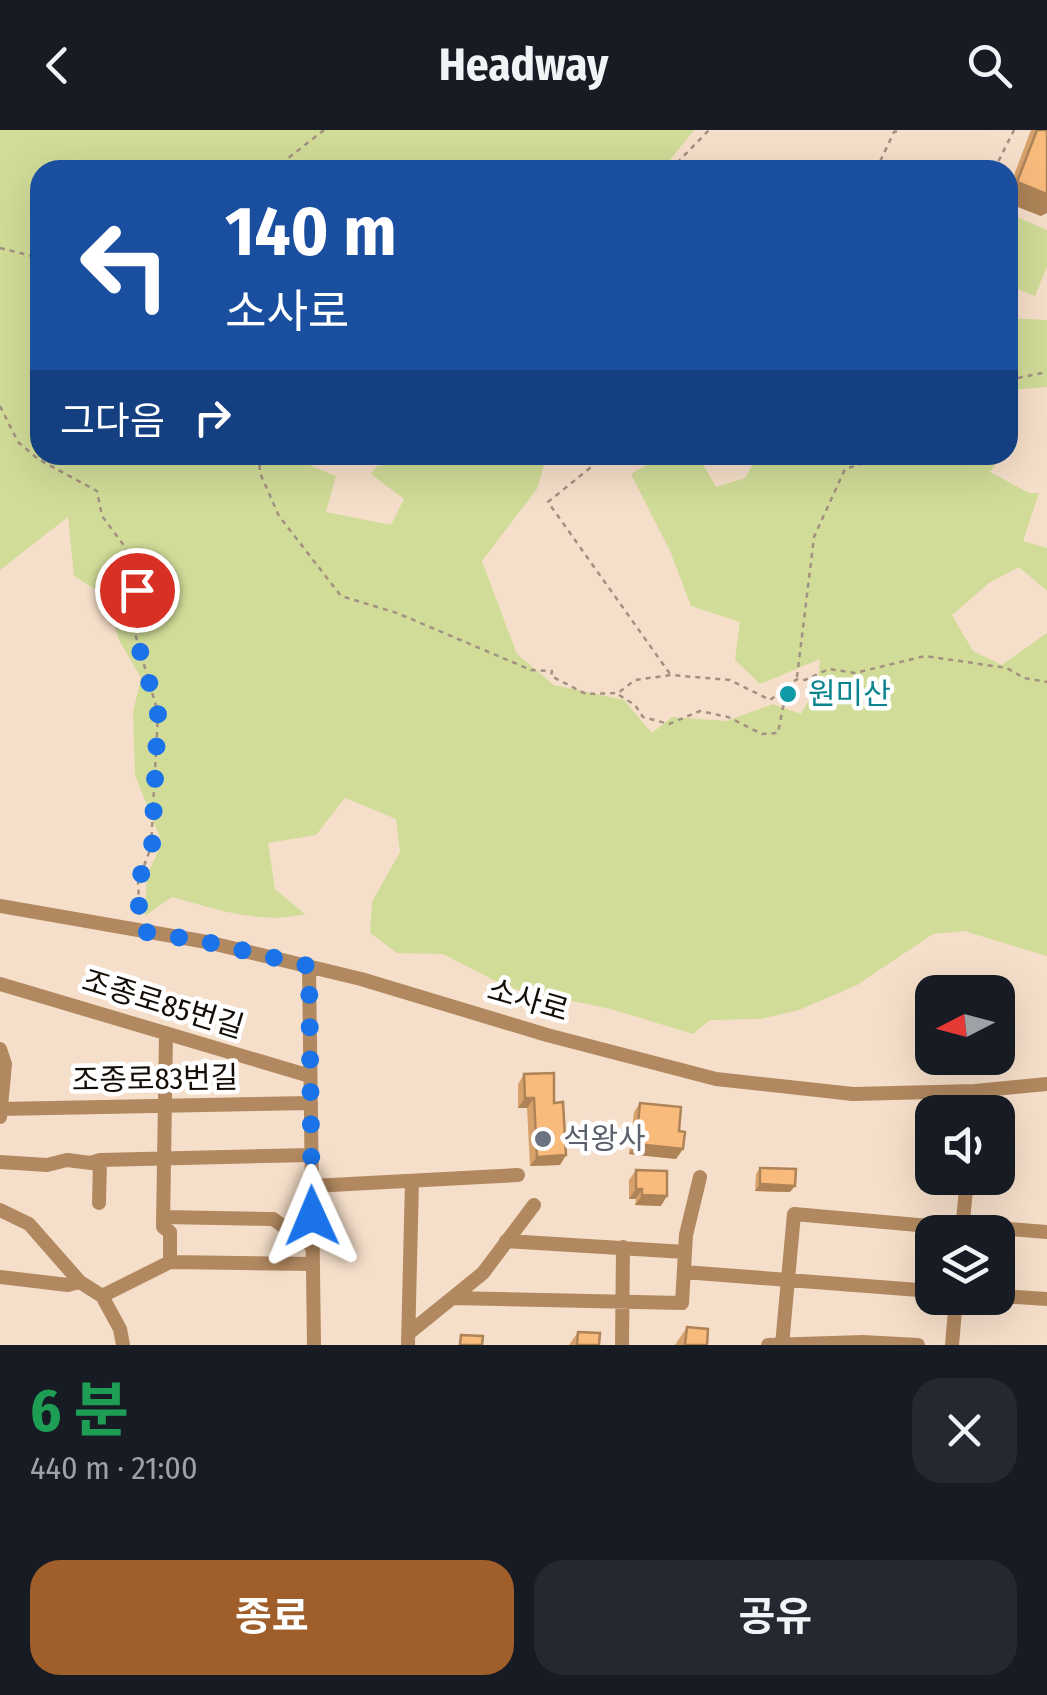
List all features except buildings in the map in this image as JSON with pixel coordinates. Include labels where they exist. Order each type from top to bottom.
[{"type":"street","name":"소사로","points":[[0,906],[207,942],[309,966],[716,1079],[853,1094],[975,1091],[1047,1084]]},
{"type":"street","points":[[309,966],[314,1345]]},
{"type":"street","name":"조종로85번길","points":[[0,984],[310,1076]]},
{"type":"street","points":[[166,1033],[163,1227],[170,1232],[170,1262]]},
{"type":"street","points":[[1,1056],[1,1112]]},
{"type":"street","points":[[975,1091],[975,1095]]},
{"type":"street","name":"조종로83번길","points":[[1,1112],[310,1103]]},
{"type":"street","points":[[0,1162],[47,1165],[68,1160],[90,1163],[312,1156]]},
{"type":"street","points":[[99,1203],[100,1160]]},
{"type":"street","points":[[312,1186],[518,1175]]},
{"type":"street","points":[[452,1298],[682,1303],[689,1212],[700,1177]]},
{"type":"street","points":[[408,1339],[412,1181]]},
{"type":"street","points":[[408,1339],[483,1273],[534,1205]]},
{"type":"street","points":[[0,1210],[30,1224],[80,1282],[102,1296],[120,1329],[123,1345]]},
{"type":"street","points":[[782,1345],[794,1214],[915,1226]]},
{"type":"street","points":[[163,1217],[274,1219],[313,1247]]},
{"type":"street","points":[[1015,1229],[1047,1232]]},
{"type":"street","points":[[506,1241],[685,1252]]},
{"type":"street","points":[[622,1247],[622,1345]]},
{"type":"street","points":[[102,1296],[170,1262],[313,1264]]},
{"type":"street","points":[[684,1272],[915,1290]]},
{"type":"street","points":[[0,1277],[68,1285],[80,1282]]},
{"type":"street","points":[[1015,1297],[1047,1299]]},
{"type":"street","points":[[952,1345],[955,1315]]},
{"type":"street","points":[[768,1345],[918,1345]]},
{"type":"path","points":[[286,160],[324,130]]},
{"type":"path","points":[[680,160],[710,130]]},
{"type":"path","points":[[881,160],[894,132],[901,130]]},
{"type":"path","points":[[999,160],[1014,130]]},
{"type":"path","points":[[0,248],[30,256]]},
{"type":"path","points":[[1018,378],[1047,372]]},
{"type":"path","points":[[0,406],[18,442],[30,452]]},
{"type":"path","points":[[50,465],[96,491],[102,516],[125,547],[142,607],[134,630],[158,713],[152,847],[138,882],[140,931]]},
{"type":"path","points":[[259,465],[279,516],[340,596],[396,613],[530,670],[552,671],[552,676],[564,685],[586,694],[616,693],[634,680],[670,675],[730,680],[770,700],[797,679],[805,680],[830,669],[854,672],[925,656],[1007,668],[1024,678],[1047,682]]},
{"type":"path","points":[[594,465],[548,502],[670,675]]},
{"type":"path","points":[[797,679],[814,536],[845,470],[860,465]]},
{"type":"path","points":[[616,693],[643,716],[656,720],[679,722],[700,712],[728,717],[762,734],[778,733],[783,708],[791,695],[789,684]]},
{"type":"green space","points":[[0,130],[694,130],[670,160],[30,160],[30,465],[311,465],[336,476],[326,512],[391,525],[404,499],[371,474],[377,466],[544,465],[537,489],[482,561],[517,654],[554,685],[624,700],[652,733],[672,717],[727,721],[773,704],[801,714],[818,684],[820,659],[760,684],[735,660],[740,622],[691,606],[671,553],[631,474],[646,465],[704,465],[716,487],[745,478],[752,465],[995,465],[990,472],[1029,493],[1039,493],[1023,541],[1047,548],[1047,591],[1019,567],[989,583],[952,615],[973,651],[1002,665],[1047,633],[1047,956],[964,931],[933,934],[857,985],[799,1010],[761,1019],[710,1020],[693,1034],[611,1009],[509,988],[443,954],[397,953],[370,933],[372,902],[400,852],[396,819],[345,798],[316,835],[268,843],[275,889],[305,914],[255,917],[172,897],[145,916],[147,875],[162,843],[135,775],[133,712],[141,678],[119,640],[104,595],[74,576],[68,517],[0,570]]},
{"type":"green space","points":[[1018,217],[1047,230],[1047,267],[1035,296],[1018,289]]},
{"type":"green space","points":[[1018,319],[1047,320],[1047,387],[1018,389]]},
{"type":"place","name":"원미산","points":[[788,694]]},
{"type":"place","name":"석왕사","points":[[543,1139]]},
{"type":"route","points":[[137,590],[142,607],[134,630],[158,713],[152,847],[138,882],[140,931],[309,966],[312,1216]]}]
